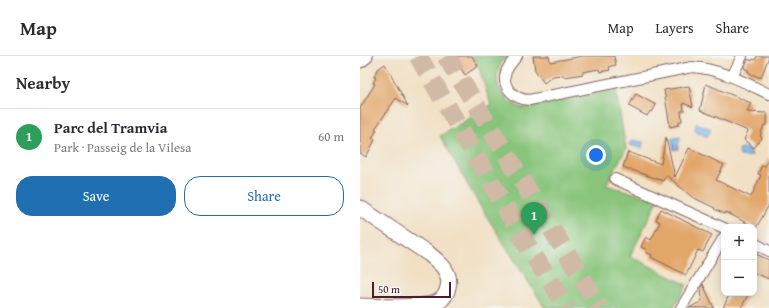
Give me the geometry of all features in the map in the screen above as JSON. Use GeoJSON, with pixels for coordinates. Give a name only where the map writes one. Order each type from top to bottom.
{"type":"FeatureCollection","features":[{"type":"Feature","properties":{"kind":"street"},"geometry":{"type":"LineString","coordinates":[[360,60],[365,56]]}},
{"type":"Feature","properties":{"kind":"street"},"geometry":{"type":"LineString","coordinates":[[517,56],[509,66],[505,80],[508,89],[515,96],[524,100],[692,67],[715,70],[769,94]]}},
{"type":"Feature","properties":{"kind":"street"},"geometry":{"type":"LineString","coordinates":[[732,77],[742,56]]}},
{"type":"Feature","properties":{"kind":"street"},"geometry":{"type":"LineString","coordinates":[[616,179],[721,227]]}},
{"type":"Feature","properties":{"kind":"street"},"geometry":{"type":"LineString","coordinates":[[360,208],[430,254],[444,267],[449,279],[449,285],[443,297],[438,302],[430,305],[384,308],[360,306]]}},
{"type":"Feature","properties":{"kind":"street"},"geometry":{"type":"LineString","coordinates":[[681,308],[721,242]]}},
{"type":"Feature","properties":{"kind":"street"},"geometry":{"type":"LineString","coordinates":[[757,245],[769,251]]}},
{"type":"Feature","properties":{"kind":"green space"},"geometry":{"type":"Polygon","coordinates":[[[472,56],[506,56],[498,72],[497,79],[499,86],[507,99],[522,108],[616,90],[626,149],[606,185],[658,200],[630,256],[687,285],[673,308],[545,308],[477,201],[440,136],[491,105],[478,66],[472,56]]]}},
{"type":"Feature","properties":{"kind":"water"},"geometry":{"type":"Polygon","coordinates":[[[696,123],[711,129],[707,137],[695,130],[696,123]]]}},
{"type":"Feature","properties":{"kind":"water"},"geometry":{"type":"Polygon","coordinates":[[[680,137],[678,149],[674,150],[672,138],[680,137]]]}},
{"type":"Feature","properties":{"kind":"water"},"geometry":{"type":"Polygon","coordinates":[[[631,140],[643,142],[642,148],[629,145],[631,140]]]}},
{"type":"Feature","properties":{"kind":"water"},"geometry":{"type":"Polygon","coordinates":[[[741,148],[749,150],[749,153],[752,154],[752,156],[740,156],[739,152],[741,148]]]}},
{"type":"Feature","properties":{"kind":"building"},"geometry":{"type":"Polygon","coordinates":[[[453,56],[472,56],[478,66],[465,75],[453,56]]]}},
{"type":"Feature","properties":{"kind":"building"},"geometry":{"type":"Polygon","coordinates":[[[533,56],[549,56],[550,62],[583,56],[614,56],[616,65],[609,67],[610,70],[600,72],[599,69],[572,76],[553,76],[544,83],[535,70],[533,56]]]}},
{"type":"Feature","properties":{"kind":"building"},"geometry":{"type":"Polygon","coordinates":[[[757,56],[769,56],[761,78],[749,73],[748,70],[744,68],[748,59],[752,61],[753,59],[755,60],[757,56]]]}},
{"type":"Feature","properties":{"kind":"building"},"geometry":{"type":"Polygon","coordinates":[[[385,64],[408,106],[396,98],[375,129],[377,130],[372,138],[375,140],[366,157],[360,153],[360,108],[375,84],[373,83],[376,78],[374,77],[378,69],[385,64]]]}},
{"type":"Feature","properties":{"kind":"building"},"geometry":{"type":"Polygon","coordinates":[[[706,84],[751,103],[747,112],[767,113],[767,125],[764,125],[760,136],[762,138],[754,148],[744,140],[748,131],[700,110],[706,84]]]}},
{"type":"Feature","properties":{"kind":"building"},"geometry":{"type":"Polygon","coordinates":[[[689,86],[693,107],[683,103],[684,111],[681,111],[682,121],[679,122],[679,125],[670,127],[664,90],[689,86]]]}},
{"type":"Feature","properties":{"kind":"building"},"geometry":{"type":"Polygon","coordinates":[[[636,94],[656,105],[652,112],[650,111],[647,116],[629,106],[636,94]]]}},
{"type":"Feature","properties":{"kind":"building"},"geometry":{"type":"Polygon","coordinates":[[[666,137],[675,177],[689,148],[724,165],[716,180],[751,197],[761,175],[758,174],[762,165],[765,166],[769,156],[769,205],[757,226],[757,224],[748,224],[726,212],[725,214],[714,209],[715,208],[692,197],[666,175],[663,181],[623,167],[628,152],[661,164],[666,137]]]}},
{"type":"Feature","properties":{"kind":"building"},"geometry":{"type":"Polygon","coordinates":[[[661,209],[712,235],[703,252],[698,250],[686,275],[651,257],[652,255],[646,252],[647,250],[641,247],[646,237],[651,240],[660,222],[656,220],[661,209]]]}},
{"type":"Feature","properties":{"kind":"building"},"geometry":{"type":"Polygon","coordinates":[[[757,254],[769,260],[769,279],[757,274],[757,254]]]}},
{"type":"Feature","properties":{"kind":"building"},"geometry":{"type":"Polygon","coordinates":[[[703,284],[714,308],[689,308],[702,301],[701,288],[703,284]]]}},
{"type":"Feature","properties":{"kind":"building"},"geometry":{"type":"Polygon","coordinates":[[[729,296],[747,296],[741,308],[723,308],[729,296]]]}},
{"type":"Feature","properties":{"kind":"tunnel"},"geometry":{"type":"LineString","coordinates":[[418,56],[533,255],[568,308]]}},
{"type":"Feature","properties":{"kind":"tunnel"},"geometry":{"type":"LineString","coordinates":[[446,56],[600,308]]}},
{"type":"Feature","properties":{"kind":"place","name":"Parc del Tramvia"},"geometry":{"type":"Point","coordinates":[534,235]}}]}
